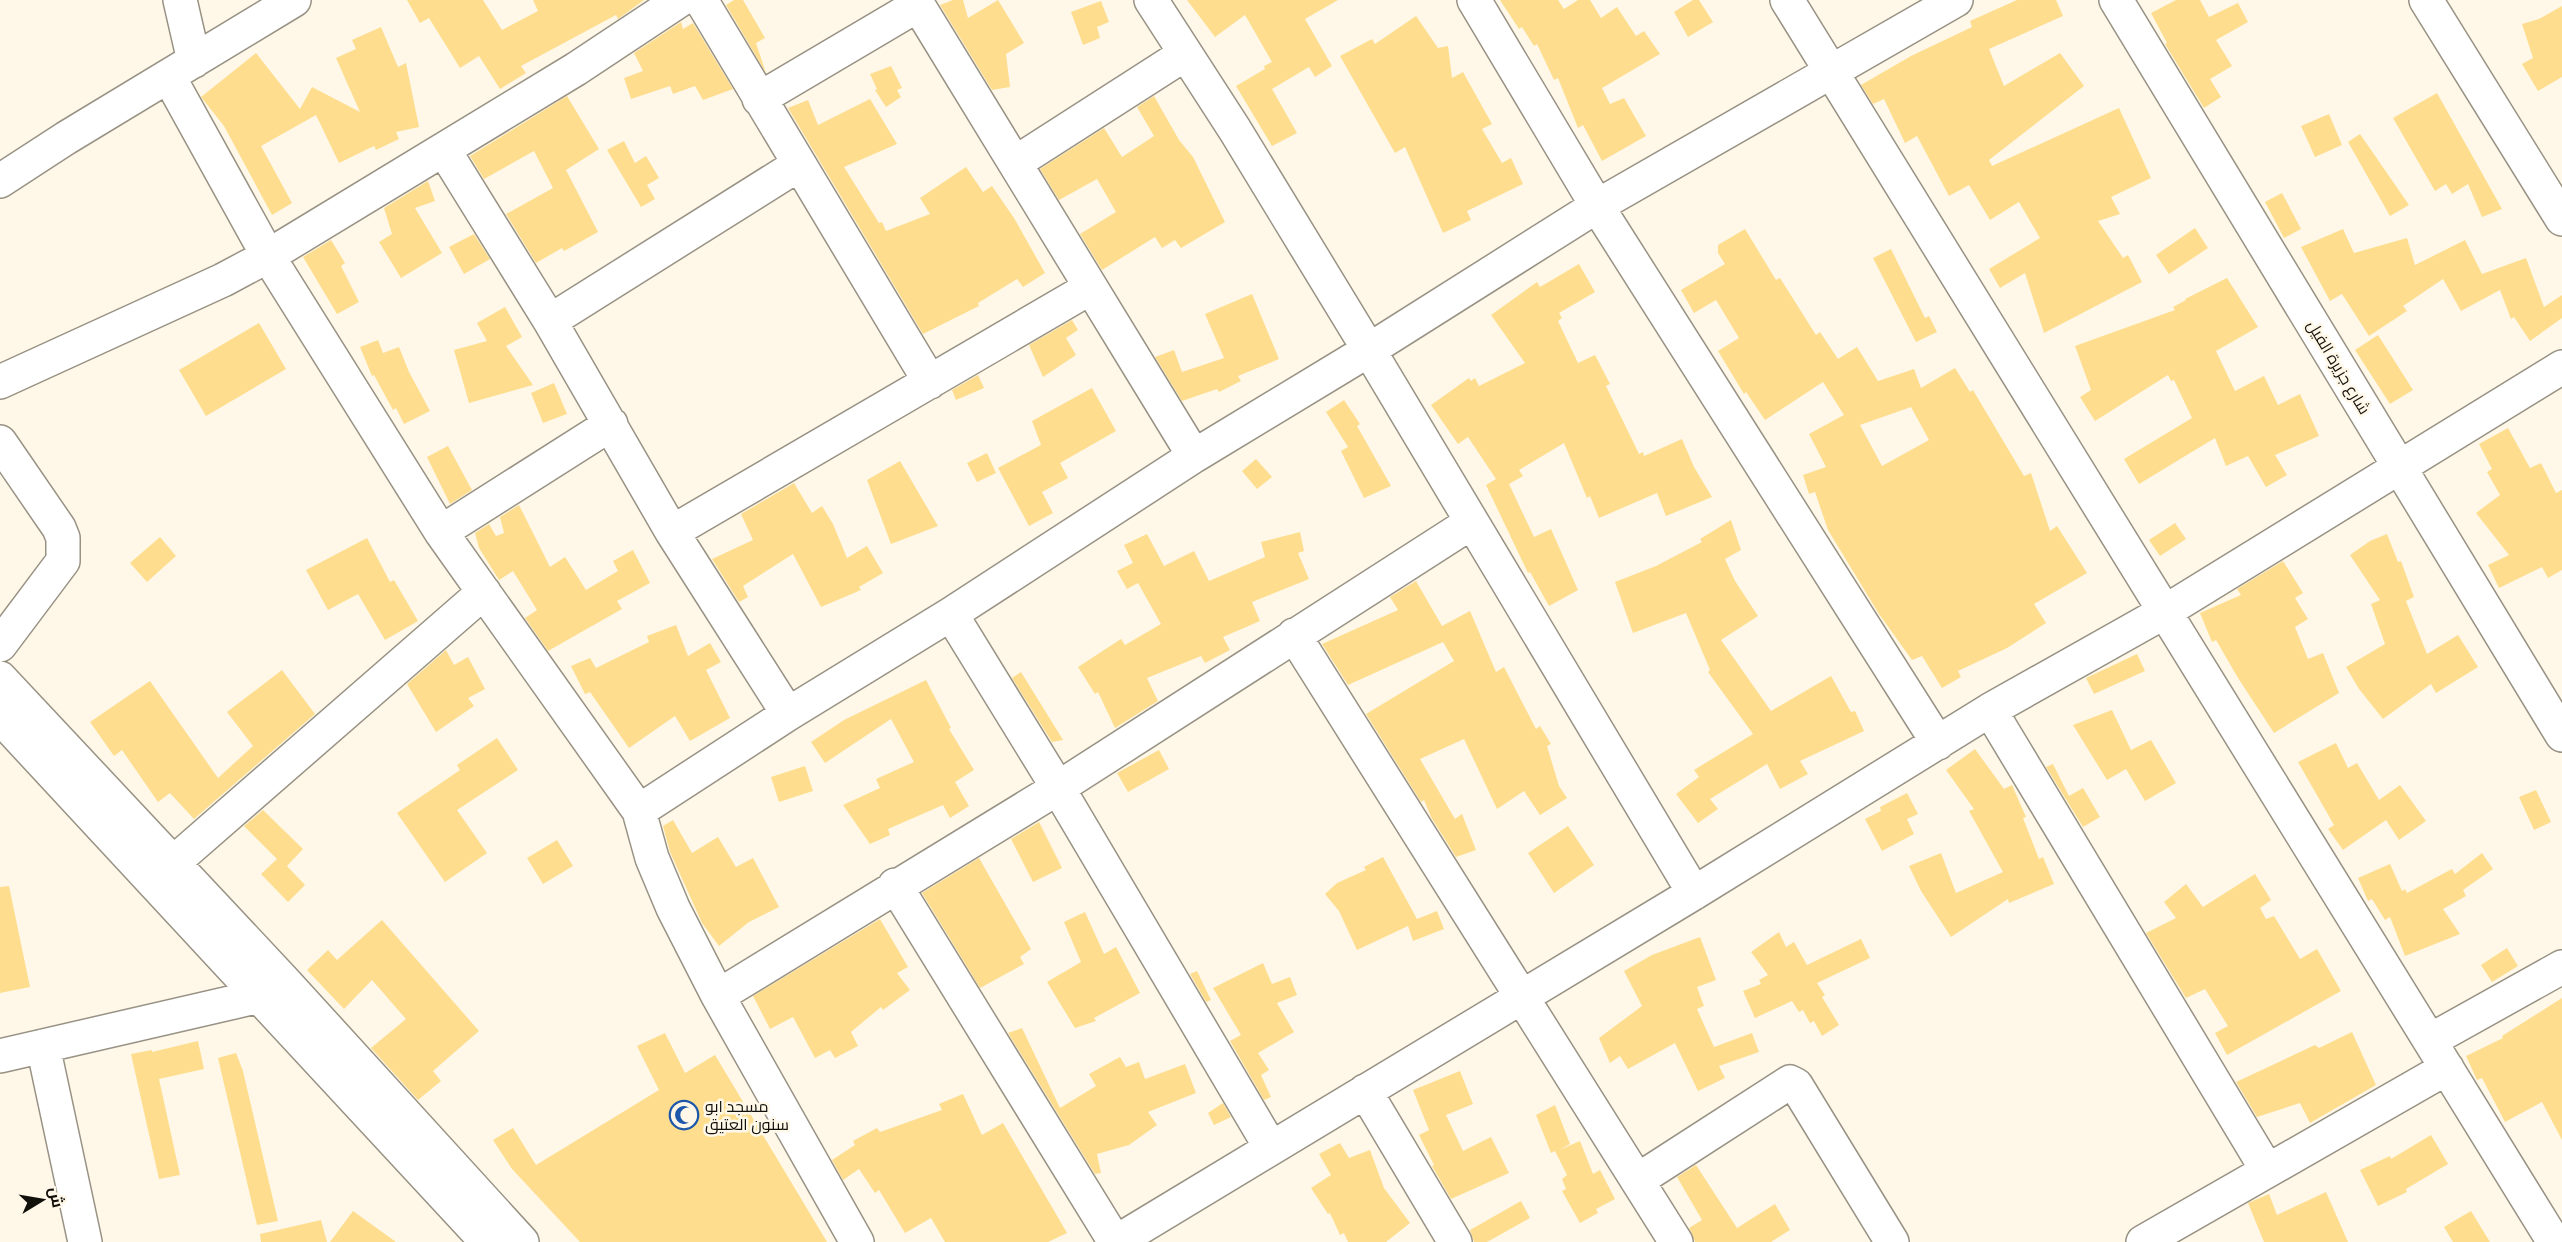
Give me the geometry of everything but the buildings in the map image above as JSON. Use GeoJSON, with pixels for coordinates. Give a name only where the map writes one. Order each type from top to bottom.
{"type":"FeatureCollection","features":[{"type":"Feature","properties":{"kind":"street"},"geometry":{"type":"LineString","coordinates":[[180,0],[182,69],[268,256],[441,532],[639,810],[652,858],[718,996],[857,1242]]}},
{"type":"Feature","properties":{"kind":"street"},"geometry":{"type":"LineString","coordinates":[[0,181],[66,138],[294,0]]}},
{"type":"Feature","properties":{"kind":"street"},"geometry":{"type":"LineString","coordinates":[[0,382],[223,280],[268,256],[576,69],[680,0]]}},
{"type":"Feature","properties":{"kind":"street"},"geometry":{"type":"LineString","coordinates":[[701,0],[930,382]]}},
{"type":"Feature","properties":{"kind":"street"},"geometry":{"type":"LineString","coordinates":[[1151,0],[1241,140],[1369,350],[1694,893]]}},
{"type":"Feature","properties":{"kind":"street"},"geometry":{"type":"LineString","coordinates":[[1474,0],[1597,206],[1938,743]]}},
{"type":"Feature","properties":{"kind":"street"},"geometry":{"type":"LineString","coordinates":[[1787,0],[2554,1242]]}},
{"type":"Feature","properties":{"kind":"street"},"geometry":{"type":"LineString","coordinates":[[639,810],[788,714],[951,614],[1194,456],[1369,350],[1597,206],[1956,0]]}},
{"type":"Feature","properties":{"kind":"street","name":"شارع جزيرة الفيل"},"geometry":{"type":"LineString","coordinates":[[2116,0],[2562,735]]}},
{"type":"Feature","properties":{"kind":"street"},"geometry":{"type":"LineString","coordinates":[[2426,0],[2562,219]]}},
{"type":"Feature","properties":{"kind":"street"},"geometry":{"type":"LineString","coordinates":[[759,99],[917,2],[1194,456]]}},
{"type":"Feature","properties":{"kind":"street"},"geometry":{"type":"LineString","coordinates":[[1015,163],[1185,54]]}},
{"type":"Feature","properties":{"kind":"street"},"geometry":{"type":"LineString","coordinates":[[444,150],[550,321],[672,532],[788,714]]}},
{"type":"Feature","properties":{"kind":"street"},"geometry":{"type":"LineString","coordinates":[[550,321],[798,165]]}},
{"type":"Feature","properties":{"kind":"street"},"geometry":{"type":"LineString","coordinates":[[672,532],[1090,288]]}},
{"type":"Feature","properties":{"kind":"street"},"geometry":{"type":"LineString","coordinates":[[895,885],[1116,1242],[1694,893],[1990,710],[2166,611],[2562,367]]}},
{"type":"Feature","properties":{"kind":"street"},"geometry":{"type":"LineString","coordinates":[[441,532],[611,424]]}},
{"type":"Feature","properties":{"kind":"street"},"geometry":{"type":"LineString","coordinates":[[0,442],[60,528],[63,538],[63,561],[0,645]]}},
{"type":"Feature","properties":{"kind":"street"},"geometry":{"type":"LineString","coordinates":[[718,996],[895,885],[1058,788],[1472,522]]}},
{"type":"Feature","properties":{"kind":"street"},"geometry":{"type":"LineString","coordinates":[[173,863],[484,592]]}},
{"type":"Feature","properties":{"kind":"street"},"geometry":{"type":"LineString","coordinates":[[951,614],[1058,788],[1271,1148]]}},
{"type":"Feature","properties":{"kind":"street"},"geometry":{"type":"LineString","coordinates":[[1294,635],[1676,1242]]}},
{"type":"Feature","properties":{"kind":"street"},"geometry":{"type":"LineString","coordinates":[[0,678],[284,981],[522,1242]]}},
{"type":"Feature","properties":{"kind":"street"},"geometry":{"type":"LineString","coordinates":[[1990,710],[2267,1170]]}},
{"type":"Feature","properties":{"kind":"street"},"geometry":{"type":"LineString","coordinates":[[2,722],[487,1242]]}},
{"type":"Feature","properties":{"kind":"street"},"geometry":{"type":"LineString","coordinates":[[2431,1040],[2562,967]]}},
{"type":"Feature","properties":{"kind":"street"},"geometry":{"type":"LineString","coordinates":[[0,1056],[260,996]]}},
{"type":"Feature","properties":{"kind":"street"},"geometry":{"type":"LineString","coordinates":[[43,1046],[85,1242]]}},
{"type":"Feature","properties":{"kind":"street"},"geometry":{"type":"LineString","coordinates":[[2144,1242],[2447,1068]]}},
{"type":"Feature","properties":{"kind":"street"},"geometry":{"type":"LineString","coordinates":[[1638,1180],[1790,1082],[1796,1085],[1892,1242]]}},
{"type":"Feature","properties":{"kind":"street"},"geometry":{"type":"LineString","coordinates":[[1365,1091],[1455,1242]]}},
{"type":"Feature","properties":{"kind":"place","name":"مسجد ابو سنون العتيق"},"geometry":{"type":"Point","coordinates":[684,1115]}}]}
